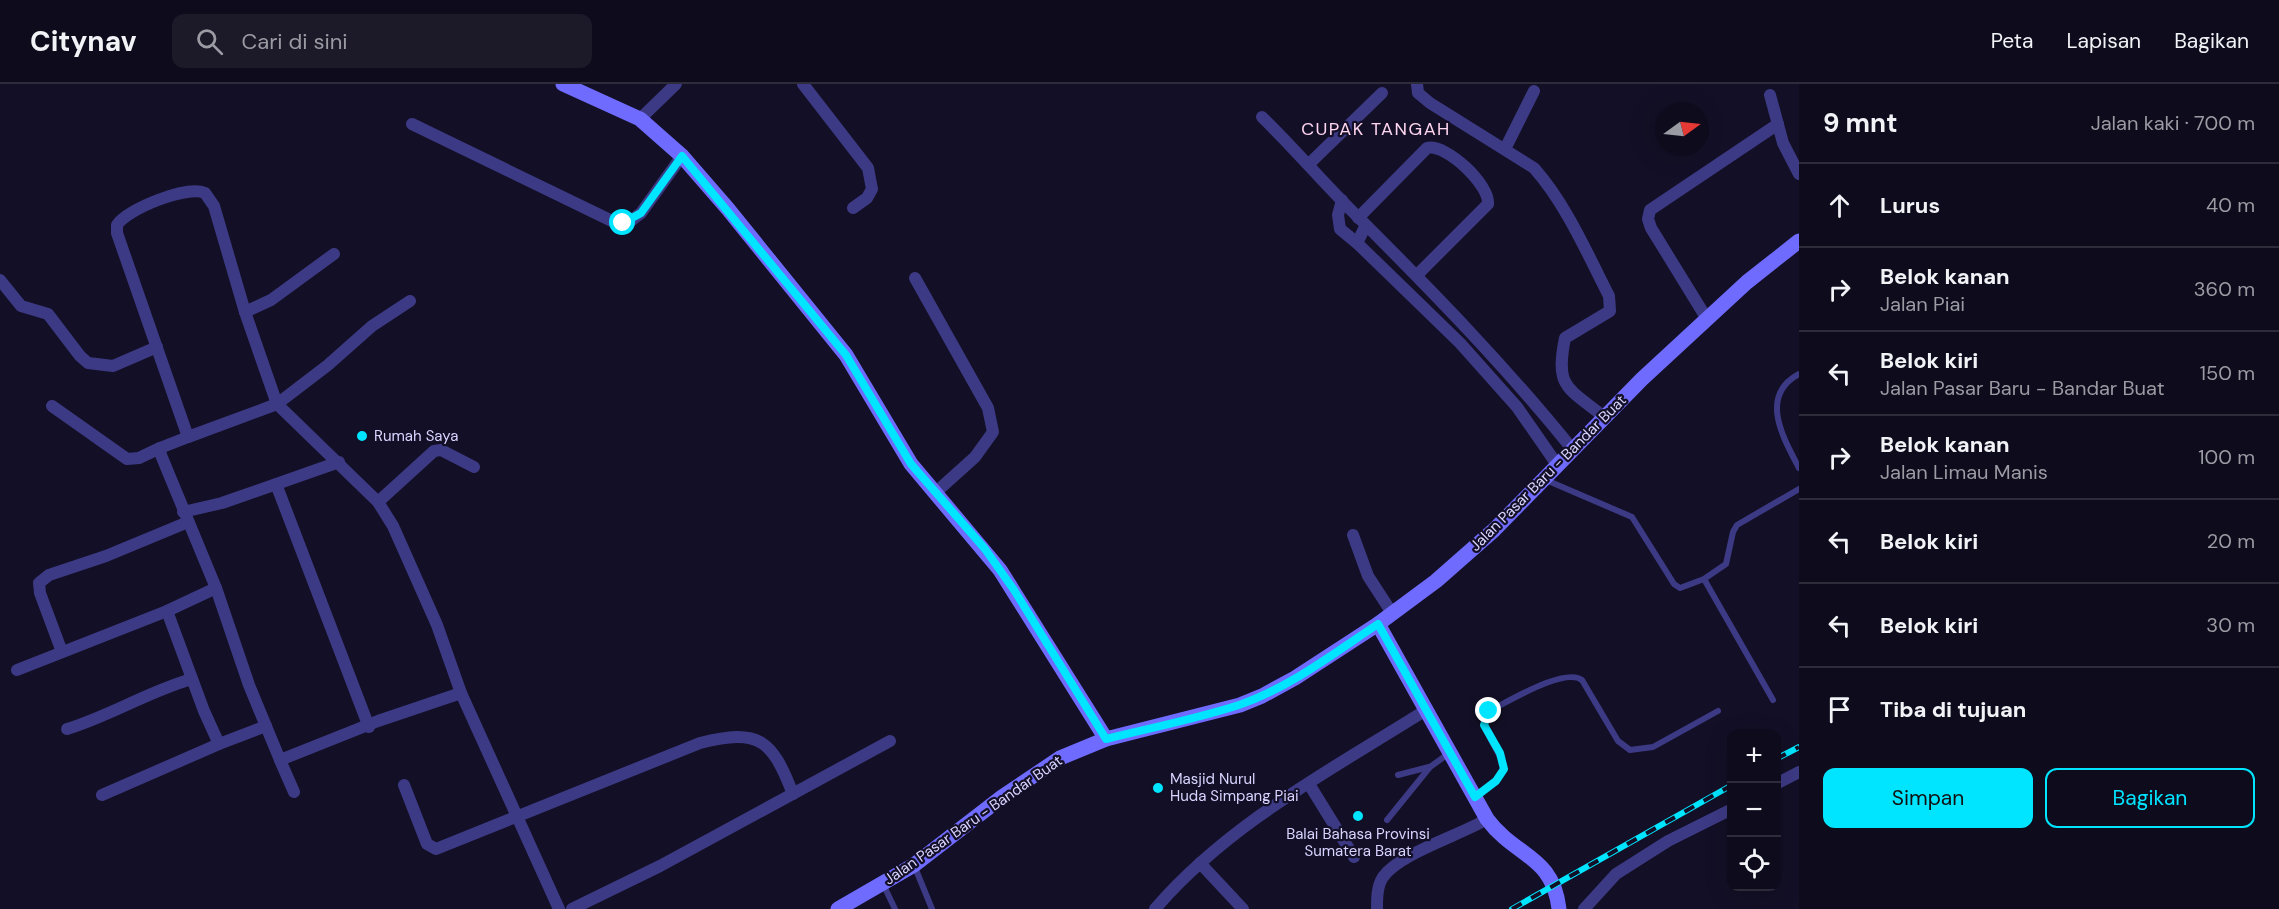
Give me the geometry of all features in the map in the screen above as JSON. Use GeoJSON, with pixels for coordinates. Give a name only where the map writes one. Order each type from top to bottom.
{"type":"FeatureCollection","features":[{"type":"Feature","properties":{"kind":"street"},"geometry":{"type":"LineString","coordinates":[[563,84],[640,119],[682,156],[846,355],[911,464],[1000,570],[1106,739]]}},
{"type":"Feature","properties":{"kind":"street"},"geometry":{"type":"LineString","coordinates":[[640,119],[676,84]]}},
{"type":"Feature","properties":{"kind":"street"},"geometry":{"type":"LineString","coordinates":[[803,84],[868,168],[873,179],[872,189],[867,198],[853,208]]}},
{"type":"Feature","properties":{"kind":"street"},"geometry":{"type":"LineString","coordinates":[[1417,84],[1418,93],[1430,103],[1505,148],[1533,168],[1545,181],[1609,296],[1610,311],[1565,338],[1560,364],[1566,386],[1604,417]]}},
{"type":"Feature","properties":{"kind":"street"},"geometry":{"type":"LineString","coordinates":[[1505,148],[1534,91]]}},
{"type":"Feature","properties":{"kind":"street"},"geometry":{"type":"LineString","coordinates":[[1310,163],[1382,93]]}},
{"type":"Feature","properties":{"kind":"street"},"geometry":{"type":"LineString","coordinates":[[1770,95],[1787,153],[1799,174]]}},
{"type":"Feature","properties":{"kind":"street"},"geometry":{"type":"LineString","coordinates":[[1262,117],[1310,163],[1342,200],[1417,275],[1525,390],[1573,450]]}},
{"type":"Feature","properties":{"kind":"street"},"geometry":{"type":"LineString","coordinates":[[412,124],[589,210],[623,223],[641,213],[682,156]]}},
{"type":"Feature","properties":{"kind":"street"},"geometry":{"type":"LineString","coordinates":[[1707,319],[1651,228],[1648,219],[1650,210],[1778,124]]}},
{"type":"Feature","properties":{"kind":"street"},"geometry":{"type":"LineString","coordinates":[[1357,243],[1362,221],[1427,148],[1438,147],[1460,162],[1487,192],[1488,204],[1417,275]]}},
{"type":"Feature","properties":{"kind":"street"},"geometry":{"type":"LineString","coordinates":[[188,437],[117,233],[117,225],[128,213],[191,191],[200,191],[209,196],[227,244],[245,312],[277,404],[378,501],[393,526],[437,625],[461,693],[559,909]]}},
{"type":"Feature","properties":{"kind":"street"},"geometry":{"type":"LineString","coordinates":[[1342,200],[1338,215],[1340,229],[1460,343],[1517,407],[1558,466]]}},
{"type":"Feature","properties":{"kind":"street","name":"Jalan Pasar Baru - Bandar Buat"},"geometry":{"type":"LineString","coordinates":[[838,909],[914,865],[1033,775],[1076,750],[1106,739],[1251,700],[1295,678],[1378,624],[1460,561],[1545,480],[1604,417],[1707,319],[1782,252],[1799,241]]}},
{"type":"Feature","properties":{"kind":"street"},"geometry":{"type":"LineString","coordinates":[[245,312],[271,300],[334,254]]}},
{"type":"Feature","properties":{"kind":"street"},"geometry":{"type":"LineString","coordinates":[[915,278],[988,408],[993,432],[975,457],[935,493]]}},
{"type":"Feature","properties":{"kind":"street"},"geometry":{"type":"LineString","coordinates":[[0,280],[21,306],[48,314],[88,363],[103,367],[113,366],[157,347]]}},
{"type":"Feature","properties":{"kind":"street"},"geometry":{"type":"LineString","coordinates":[[52,406],[127,459],[139,458],[277,404],[328,365],[372,326],[410,301]]}},
{"type":"Feature","properties":{"kind":"street"},"geometry":{"type":"LineString","coordinates":[[1517,407],[1525,390]]}},
{"type":"Feature","properties":{"kind":"street"},"geometry":{"type":"LineString","coordinates":[[160,448],[185,517],[216,588],[266,726],[294,792]]}},
{"type":"Feature","properties":{"kind":"street"},"geometry":{"type":"LineString","coordinates":[[378,501],[434,450],[441,450],[474,467]]}},
{"type":"Feature","properties":{"kind":"street"},"geometry":{"type":"LineString","coordinates":[[62,652],[40,593],[39,583],[49,575],[106,556],[185,517],[339,462]]}},
{"type":"Feature","properties":{"kind":"street"},"geometry":{"type":"LineString","coordinates":[[276,484],[369,727]]}},
{"type":"Feature","properties":{"kind":"street"},"geometry":{"type":"LineString","coordinates":[[1353,535],[1368,576],[1392,613]]}},
{"type":"Feature","properties":{"kind":"street"},"geometry":{"type":"LineString","coordinates":[[17,670],[167,611],[216,588]]}},
{"type":"Feature","properties":{"kind":"street"},"geometry":{"type":"LineString","coordinates":[[167,611],[219,744]]}},
{"type":"Feature","properties":{"kind":"street"},"geometry":{"type":"LineString","coordinates":[[1378,624],[1487,819],[1497,833],[1550,875],[1557,892],[1558,909]]}},
{"type":"Feature","properties":{"kind":"street"},"geometry":{"type":"LineString","coordinates":[[67,729],[100,717],[170,685],[192,679]]}},
{"type":"Feature","properties":{"kind":"street"},"geometry":{"type":"LineString","coordinates":[[280,760],[438,699],[461,693]]}},
{"type":"Feature","properties":{"kind":"street"},"geometry":{"type":"LineString","coordinates":[[1155,909],[1232,834],[1426,710]]}},
{"type":"Feature","properties":{"kind":"street"},"geometry":{"type":"LineString","coordinates":[[102,795],[266,726]]}},
{"type":"Feature","properties":{"kind":"street"},"geometry":{"type":"LineString","coordinates":[[404,785],[427,844],[431,848],[447,845],[700,743],[724,737],[753,740],[767,745],[780,762],[793,794]]}},
{"type":"Feature","properties":{"kind":"street"},"geometry":{"type":"LineString","coordinates":[[572,909],[891,741]]}},
{"type":"Feature","properties":{"kind":"street"},"geometry":{"type":"LineString","coordinates":[[1778,783],[1799,772]]}},
{"type":"Feature","properties":{"kind":"street"},"geometry":{"type":"LineString","coordinates":[[1309,784],[1354,857]]}},
{"type":"Feature","properties":{"kind":"street"},"geometry":{"type":"LineString","coordinates":[[1584,909],[1616,874],[1668,841],[1727,811]]}},
{"type":"Feature","properties":{"kind":"street"},"geometry":{"type":"LineString","coordinates":[[1377,909],[1378,887],[1387,872],[1436,843],[1487,819]]}},
{"type":"Feature","properties":{"kind":"street"},"geometry":{"type":"LineString","coordinates":[[1200,864],[1243,909]]}},
{"type":"Feature","properties":{"kind":"lane"},"geometry":{"type":"LineString","coordinates":[[1799,374],[1781,392],[1776,414],[1780,432],[1799,468]]}},
{"type":"Feature","properties":{"kind":"lane"},"geometry":{"type":"LineString","coordinates":[[1545,480],[1632,517],[1674,584],[1680,588],[1704,579],[1726,564],[1733,532],[1737,525],[1799,489]]}},
{"type":"Feature","properties":{"kind":"lane"},"geometry":{"type":"LineString","coordinates":[[1704,579],[1773,700]]}},
{"type":"Feature","properties":{"kind":"lane"},"geometry":{"type":"LineString","coordinates":[[1475,797],[1496,781],[1504,769],[1500,753],[1484,725],[1485,716],[1489,711],[1553,680],[1572,676],[1582,680],[1618,741],[1630,750],[1653,747],[1718,711]]}},
{"type":"Feature","properties":{"kind":"lane"},"geometry":{"type":"LineString","coordinates":[[1387,820],[1430,767],[1449,753]]}},
{"type":"Feature","properties":{"kind":"lane"},"geometry":{"type":"LineString","coordinates":[[1398,775],[1430,767]]}},
{"type":"Feature","properties":{"kind":"lane"},"geometry":{"type":"LineString","coordinates":[[914,865],[932,909]]}},
{"type":"Feature","properties":{"kind":"lane"},"geometry":{"type":"LineString","coordinates":[[883,883],[895,909]]}},
{"type":"Feature","properties":{"kind":"railway"},"geometry":{"type":"LineString","coordinates":[[1781,756],[1799,747]]}},
{"type":"Feature","properties":{"kind":"railway"},"geometry":{"type":"LineString","coordinates":[[1512,909],[1727,788]]}},
{"type":"Feature","properties":{"kind":"place","name":"Rumah Saya"},"geometry":{"type":"Point","coordinates":[362,436]}},
{"type":"Feature","properties":{"kind":"place","name":"Masjid Nurul Huda Simpang Piai"},"geometry":{"type":"Point","coordinates":[1158,788]}},
{"type":"Feature","properties":{"kind":"place","name":"Balai Bahasa Provinsi Sumatera Barat"},"geometry":{"type":"Point","coordinates":[1358,816]}},
{"type":"Feature","properties":{"kind":"district","name":"CUPAK TANGAH"},"geometry":{"type":"Point","coordinates":[1376,129]}},
{"type":"Feature","properties":{"kind":"route"},"geometry":{"type":"LineString","coordinates":[[623,223],[628,223],[641,213],[652,194],[682,156],[846,355],[911,464],[985,549],[1014,590],[1106,739],[1240,705],[1262,696],[1295,678],[1378,624],[1475,797],[1496,781],[1504,769],[1500,753],[1484,725],[1485,716],[1489,711]]}}]}
